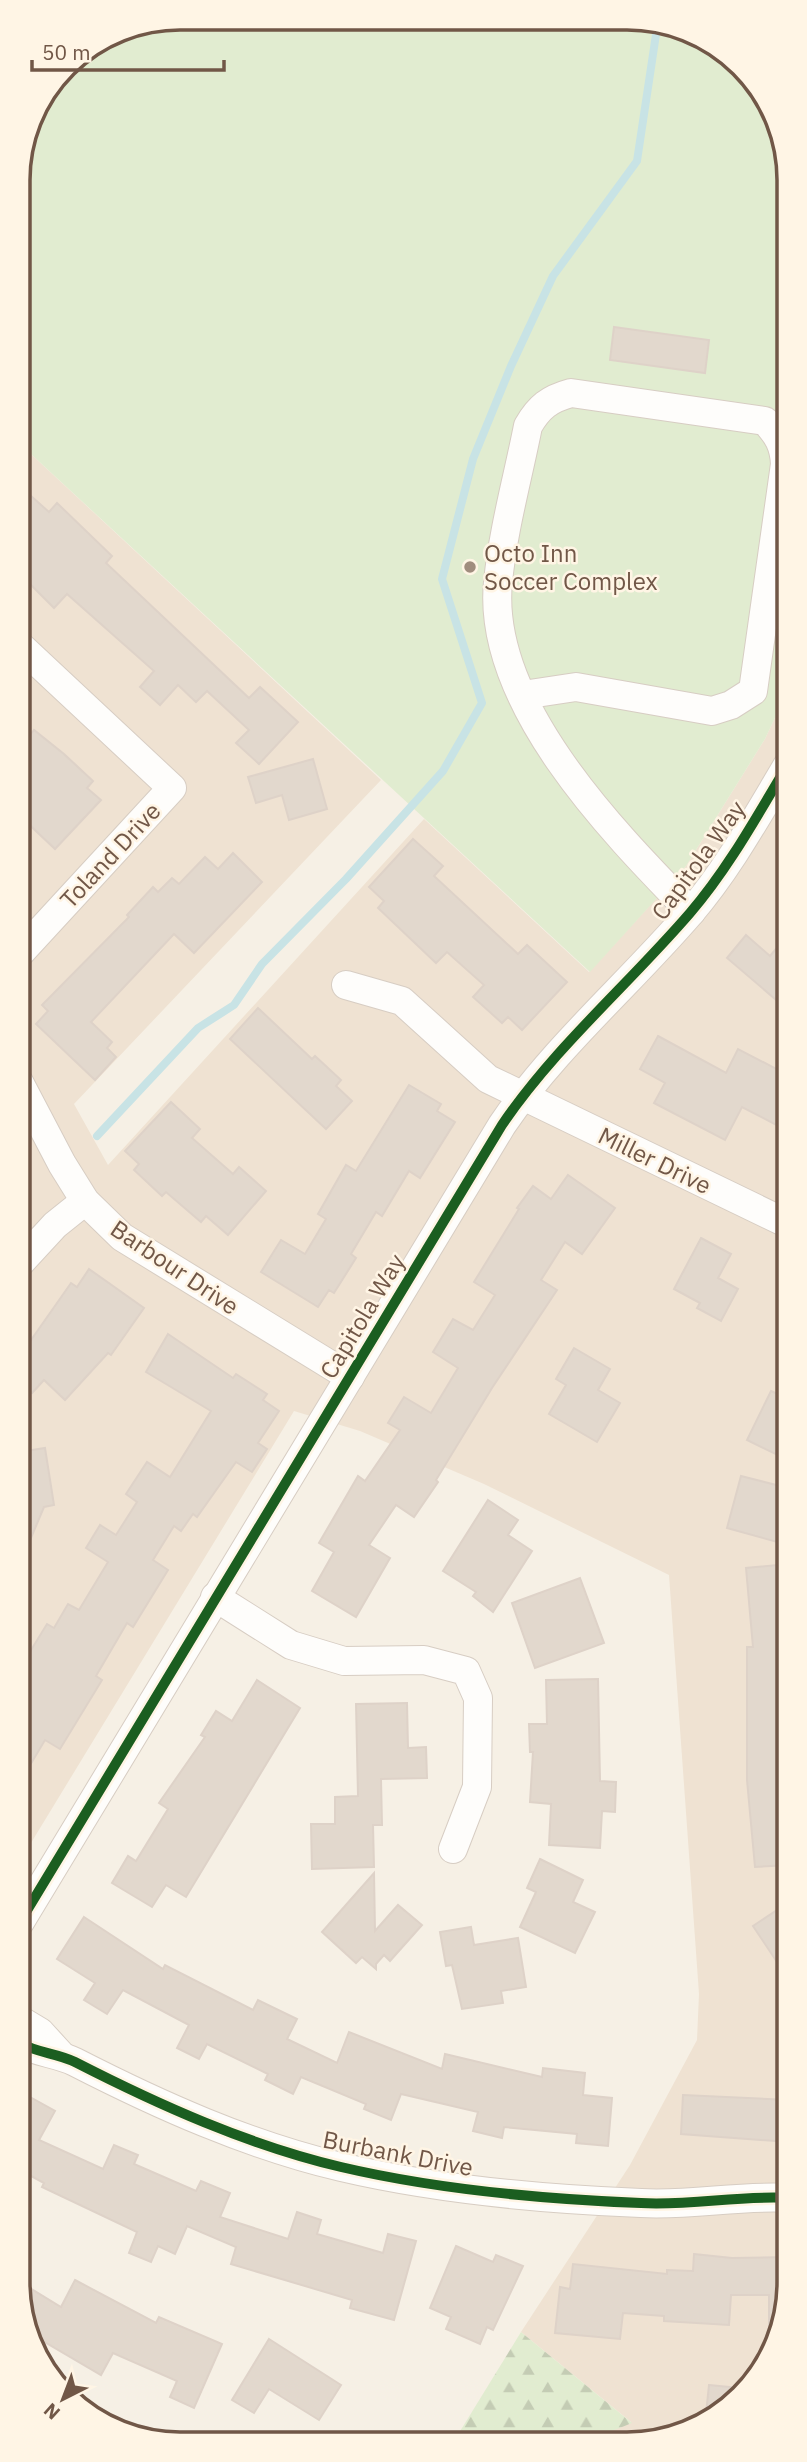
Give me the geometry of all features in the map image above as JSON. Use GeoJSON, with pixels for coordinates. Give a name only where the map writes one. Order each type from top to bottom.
{"type":"FeatureCollection","features":[{"type":"Feature","properties":{"kind":"street"},"geometry":{"type":"LineString","coordinates":[[691,912],[628,849],[561,764],[523,695],[503,646],[498,583],[528,426],[538,410],[553,398],[571,393],[765,421],[777,434]]}},
{"type":"Feature","properties":{"kind":"street"},"geometry":{"type":"LineString","coordinates":[[523,695],[576,687],[712,711],[731,705],[753,691],[777,521]]}},
{"type":"Feature","properties":{"kind":"street","name":"Toland Drive"},"geometry":{"type":"LineString","coordinates":[[30,654],[172,788],[30,942]]}},
{"type":"Feature","properties":{"kind":"street","name":"Capitola Way"},"geometry":{"type":"LineString","coordinates":[[30,1905],[522,1096],[691,912],[734,854],[777,783]]}},
{"type":"Feature","properties":{"kind":"street","name":"Miller Drive"},"geometry":{"type":"LineString","coordinates":[[346,985],[402,1001],[488,1079],[777,1219]]}},
{"type":"Feature","properties":{"kind":"street","name":"Barbour Drive"},"geometry":{"type":"LineString","coordinates":[[30,1103],[85,1201],[122,1237],[350,1377]]}},
{"type":"Feature","properties":{"kind":"street"},"geometry":{"type":"LineString","coordinates":[[30,1252],[55,1225],[85,1201]]}},
{"type":"Feature","properties":{"kind":"street"},"geometry":{"type":"LineString","coordinates":[[215,1597],[291,1645],[344,1661],[424,1660],[466,1671],[478,1698],[477,1787],[453,1849]]}},
{"type":"Feature","properties":{"kind":"street","name":"Burbank Drive"},"geometry":{"type":"LineString","coordinates":[[30,2026],[40,2032],[61,2055]]}},
{"type":"Feature","properties":{"kind":"street","name":"Burbank Drive"},"geometry":{"type":"LineString","coordinates":[[30,2049],[61,2055],[140,2095],[248,2138],[339,2166],[434,2185],[537,2197],[645,2204],[777,2198]]}},
{"type":"Feature","properties":{"kind":"shaded area"},"geometry":{"type":"Polygon","coordinates":[[[30,453],[381,780],[74,1104],[108,1165],[424,819],[589,972],[686,866],[765,739],[777,713],[777,2293],[766,2340],[752,2366],[726,2395],[711,2407],[676,2424],[647,2431],[608,2432],[631,2422],[521,2332],[630,2165],[697,2040],[699,1994],[669,1575],[484,1484],[360,1431],[294,1411],[30,1845],[30,453]]]}},
{"type":"Feature","properties":{"kind":"green space","name":"Octo Inn Soccer Complex"},"geometry":{"type":"Polygon","coordinates":[[[169,30],[638,30],[676,38],[711,55],[746,88],[762,113],[769,131],[777,169],[777,713],[765,739],[686,866],[590,972],[30,453],[31,160],[41,122],[55,96],[81,67],[104,50],[141,35],[169,30]]]}},
{"type":"Feature","properties":{"kind":"green space"},"geometry":{"type":"Polygon","coordinates":[[[521,2332],[632,2423],[610,2432],[460,2432],[521,2332]]]}},
{"type":"Feature","properties":{"kind":"building"},"geometry":{"type":"Polygon","coordinates":[[[614,327],[709,340],[705,373],[610,360],[614,327]]]}},
{"type":"Feature","properties":{"kind":"building"},"geometry":{"type":"Polygon","coordinates":[[[30,497],[49,512],[57,503],[112,556],[106,563],[249,698],[260,687],[298,722],[259,764],[236,743],[249,730],[207,691],[196,702],[178,685],[160,705],[140,687],[154,671],[67,594],[54,608],[30,584],[30,497]]]}},
{"type":"Feature","properties":{"kind":"building"},"geometry":{"type":"Polygon","coordinates":[[[34,730],[93,781],[87,788],[101,800],[55,849],[30,825],[30,735],[34,730]]]}},
{"type":"Feature","properties":{"kind":"building"},"geometry":{"type":"Polygon","coordinates":[[[313,759],[327,809],[289,820],[282,795],[256,803],[248,777],[313,759]]]}},
{"type":"Feature","properties":{"kind":"building"},"geometry":{"type":"Polygon","coordinates":[[[413,839],[443,866],[434,876],[518,954],[527,945],[567,982],[522,1030],[508,1017],[502,1023],[473,997],[484,985],[447,952],[436,963],[378,908],[384,901],[369,887],[413,839]]]}},
{"type":"Feature","properties":{"kind":"building"},"geometry":{"type":"Polygon","coordinates":[[[233,853],[262,882],[194,953],[174,934],[91,1022],[112,1042],[107,1048],[116,1057],[95,1080],[36,1024],[48,1011],[42,1005],[129,917],[127,915],[153,887],[158,892],[172,878],[179,884],[205,857],[218,869],[233,853]]]}},
{"type":"Feature","properties":{"kind":"building"},"geometry":{"type":"Polygon","coordinates":[[[746,935],[770,956],[777,948],[777,1001],[727,958],[746,935]]]}},
{"type":"Feature","properties":{"kind":"building"},"geometry":{"type":"Polygon","coordinates":[[[258,1008],[312,1059],[315,1056],[341,1080],[336,1086],[352,1101],[326,1129],[230,1039],[258,1008]]]}},
{"type":"Feature","properties":{"kind":"building"},"geometry":{"type":"Polygon","coordinates":[[[658,1036],[726,1073],[738,1049],[777,1069],[777,1125],[742,1107],[725,1140],[654,1103],[665,1083],[640,1069],[658,1036]]]}},
{"type":"Feature","properties":{"kind":"building"},"geometry":{"type":"Polygon","coordinates":[[[409,1085],[441,1104],[437,1111],[455,1122],[420,1178],[409,1171],[382,1216],[376,1212],[351,1254],[356,1258],[334,1293],[329,1290],[318,1307],[261,1272],[281,1240],[305,1254],[326,1219],[318,1214],[346,1165],[356,1171],[409,1085]]]}},
{"type":"Feature","properties":{"kind":"building"},"geometry":{"type":"Polygon","coordinates":[[[171,1102],[200,1129],[192,1138],[233,1174],[239,1167],[266,1191],[228,1235],[206,1216],[201,1222],[166,1192],[162,1196],[134,1170],[139,1164],[125,1151],[171,1102]]]}},
{"type":"Feature","properties":{"kind":"building"},"geometry":{"type":"Polygon","coordinates":[[[568,1175],[615,1208],[582,1254],[565,1242],[541,1280],[557,1290],[492,1388],[436,1480],[438,1482],[414,1517],[396,1505],[369,1545],[390,1558],[356,1617],[312,1591],[334,1552],[319,1543],[358,1476],[365,1481],[400,1430],[388,1423],[404,1397],[431,1413],[458,1368],[433,1352],[453,1319],[473,1330],[495,1295],[474,1282],[519,1209],[517,1208],[533,1186],[551,1199],[568,1175]]]}},
{"type":"Feature","properties":{"kind":"building"},"geometry":{"type":"Polygon","coordinates":[[[701,1238],[731,1254],[718,1278],[738,1289],[721,1321],[697,1308],[700,1303],[674,1289],[701,1238]]]}},
{"type":"Feature","properties":{"kind":"building"},"geometry":{"type":"Polygon","coordinates":[[[89,1269],[144,1308],[111,1355],[108,1353],[65,1400],[44,1380],[32,1393],[30,1339],[71,1283],[77,1287],[89,1269]]]}},
{"type":"Feature","properties":{"kind":"building"},"geometry":{"type":"Polygon","coordinates":[[[168,1334],[233,1378],[236,1374],[267,1394],[263,1400],[279,1411],[258,1443],[267,1449],[252,1472],[236,1462],[197,1517],[193,1514],[181,1531],[174,1526],[153,1560],[168,1570],[133,1627],[127,1623],[96,1676],[102,1680],[60,1749],[45,1740],[30,1765],[30,1652],[47,1624],[54,1628],[68,1604],[79,1610],[108,1562],[86,1548],[100,1525],[116,1535],[137,1502],[126,1494],[147,1462],[170,1477],[211,1411],[146,1372],[168,1334]]]}},
{"type":"Feature","properties":{"kind":"building"},"geometry":{"type":"Polygon","coordinates":[[[574,1348],[610,1369],[598,1390],[620,1403],[597,1442],[549,1414],[566,1385],[556,1379],[574,1348]]]}},
{"type":"Feature","properties":{"kind":"building"},"geometry":{"type":"Polygon","coordinates":[[[771,1391],[777,1394],[777,1455],[747,1440],[771,1391]]]}},
{"type":"Feature","properties":{"kind":"building"},"geometry":{"type":"Polygon","coordinates":[[[45,1448],[54,1505],[44,1507],[30,1540],[30,1450],[45,1448]]]}},
{"type":"Feature","properties":{"kind":"building"},"geometry":{"type":"Polygon","coordinates":[[[741,1476],[777,1485],[777,1542],[727,1528],[741,1476]]]}},
{"type":"Feature","properties":{"kind":"building"},"geometry":{"type":"Polygon","coordinates":[[[488,1500],[518,1520],[508,1535],[532,1551],[493,1612],[473,1596],[476,1592],[443,1571],[488,1500]]]}},
{"type":"Feature","properties":{"kind":"building"},"geometry":{"type":"Polygon","coordinates":[[[777,1565],[777,1866],[755,1867],[747,1780],[747,1647],[753,1647],[746,1568],[777,1565]]]}},
{"type":"Feature","properties":{"kind":"building"},"geometry":{"type":"Polygon","coordinates":[[[580,1578],[604,1643],[535,1668],[512,1603],[580,1578]]]}},
{"type":"Feature","properties":{"kind":"building"},"geometry":{"type":"Polygon","coordinates":[[[598,1679],[600,1781],[616,1782],[615,1812],[602,1811],[600,1848],[549,1845],[551,1804],[530,1802],[533,1752],[530,1752],[529,1724],[547,1724],[546,1680],[598,1679]]]}},
{"type":"Feature","properties":{"kind":"building"},"geometry":{"type":"Polygon","coordinates":[[[257,1680],[300,1708],[186,1897],[166,1885],[152,1907],[112,1883],[128,1856],[136,1861],[168,1809],[159,1803],[205,1737],[201,1735],[216,1711],[232,1721],[257,1680]]]}},
{"type":"Feature","properties":{"kind":"building"},"geometry":{"type":"Polygon","coordinates":[[[407,1703],[408,1748],[426,1747],[427,1778],[381,1779],[382,1825],[373,1825],[374,1867],[312,1869],[311,1824],[335,1824],[335,1797],[358,1796],[356,1704],[407,1703]]]}},
{"type":"Feature","properties":{"kind":"building"},"geometry":{"type":"Polygon","coordinates":[[[540,1859],[583,1880],[573,1902],[595,1912],[575,1953],[520,1927],[536,1892],[527,1888],[540,1859]]]}},
{"type":"Feature","properties":{"kind":"building"},"geometry":{"type":"Polygon","coordinates":[[[374,1873],[375,1931],[398,1905],[422,1925],[390,1961],[384,1955],[376,1964],[376,1969],[362,1957],[356,1963],[322,1932],[374,1873]]]}},
{"type":"Feature","properties":{"kind":"building"},"geometry":{"type":"Polygon","coordinates":[[[777,1910],[777,1962],[753,1926],[777,1910]]]}},
{"type":"Feature","properties":{"kind":"building"},"geometry":{"type":"Polygon","coordinates":[[[84,1917],[163,1969],[165,1965],[253,2010],[258,2000],[297,2019],[287,2039],[337,2063],[349,2032],[442,2069],[445,2054],[542,2077],[543,2068],[585,2073],[583,2095],[612,2098],[608,2146],[576,2143],[577,2134],[504,2127],[502,2138],[473,2131],[478,2112],[401,2094],[391,2120],[364,2109],[366,2104],[301,2077],[293,2094],[265,2080],[268,2074],[207,2044],[199,2059],[177,2048],[189,2025],[123,1990],[107,2014],[84,2000],[95,1983],[57,1959],[84,1917]]]}},
{"type":"Feature","properties":{"kind":"building"},"geometry":{"type":"Polygon","coordinates":[[[471,1927],[474,1945],[518,1938],[526,1987],[501,1991],[503,2003],[462,2009],[452,1965],[446,1966],[440,1932],[471,1927]]]}},
{"type":"Feature","properties":{"kind":"building"},"geometry":{"type":"Polygon","coordinates":[[[683,2095],[777,2099],[777,2141],[681,2134],[683,2095]]]}},
{"type":"Feature","properties":{"kind":"building"},"geometry":{"type":"Polygon","coordinates":[[[30,2097],[55,2111],[39,2140],[103,2169],[114,2145],[138,2155],[134,2164],[196,2191],[201,2181],[230,2193],[220,2217],[288,2239],[297,2212],[321,2220],[317,2234],[383,2253],[388,2234],[416,2241],[394,2320],[350,2308],[352,2300],[231,2264],[236,2247],[187,2226],[175,2254],[158,2246],[151,2262],[129,2253],[137,2232],[42,2187],[44,2183],[30,2175],[30,2097]]]}},
{"type":"Feature","properties":{"kind":"building"},"geometry":{"type":"Polygon","coordinates":[[[456,2246],[493,2262],[496,2255],[523,2266],[493,2330],[487,2327],[480,2344],[446,2329],[451,2317],[430,2308],[456,2246]]]}},
{"type":"Feature","properties":{"kind":"building"},"geometry":{"type":"Polygon","coordinates":[[[694,2254],[732,2258],[777,2257],[777,2293],[769,2330],[769,2295],[731,2295],[729,2325],[664,2321],[664,2316],[623,2313],[620,2339],[555,2333],[560,2287],[570,2289],[573,2264],[667,2274],[667,2270],[693,2271],[694,2254]]]}},
{"type":"Feature","properties":{"kind":"building"},"geometry":{"type":"Polygon","coordinates":[[[75,2280],[156,2323],[159,2317],[222,2344],[194,2408],[170,2397],[177,2381],[113,2353],[101,2375],[98,2373],[98,2364],[82,2364],[41,2340],[30,2288],[61,2307],[75,2280]]]}},
{"type":"Feature","properties":{"kind":"building"},"geometry":{"type":"Polygon","coordinates":[[[269,2339],[341,2385],[319,2420],[269,2389],[254,2413],[232,2400],[269,2339]]]}},
{"type":"Feature","properties":{"kind":"building"},"geometry":{"type":"Polygon","coordinates":[[[709,2385],[734,2387],[726,2395],[706,2410],[709,2385]]]}},
{"type":"Feature","properties":{"kind":"waterway"},"geometry":{"type":"LineString","coordinates":[[97,1136],[198,1028],[234,1005],[262,964],[346,879],[443,771],[482,703],[442,579],[473,459],[511,366],[553,276],[637,161],[656,33]]}},
{"type":"Feature","properties":{"kind":"cycle path"},"geometry":{"type":"LineString","coordinates":[[30,1905],[502,1125],[545,1069],[704,896],[742,842],[777,783]]}},
{"type":"Feature","properties":{"kind":"cycle path"},"geometry":{"type":"LineString","coordinates":[[30,2048],[68,2059],[172,2108],[238,2135],[306,2158],[378,2175],[490,2192],[603,2201],[659,2204],[777,2198]]}},
{"type":"Feature","properties":{"kind":"place","name":"Octo Inn Soccer Complex"},"geometry":{"type":"Point","coordinates":[470,567]}}]}
